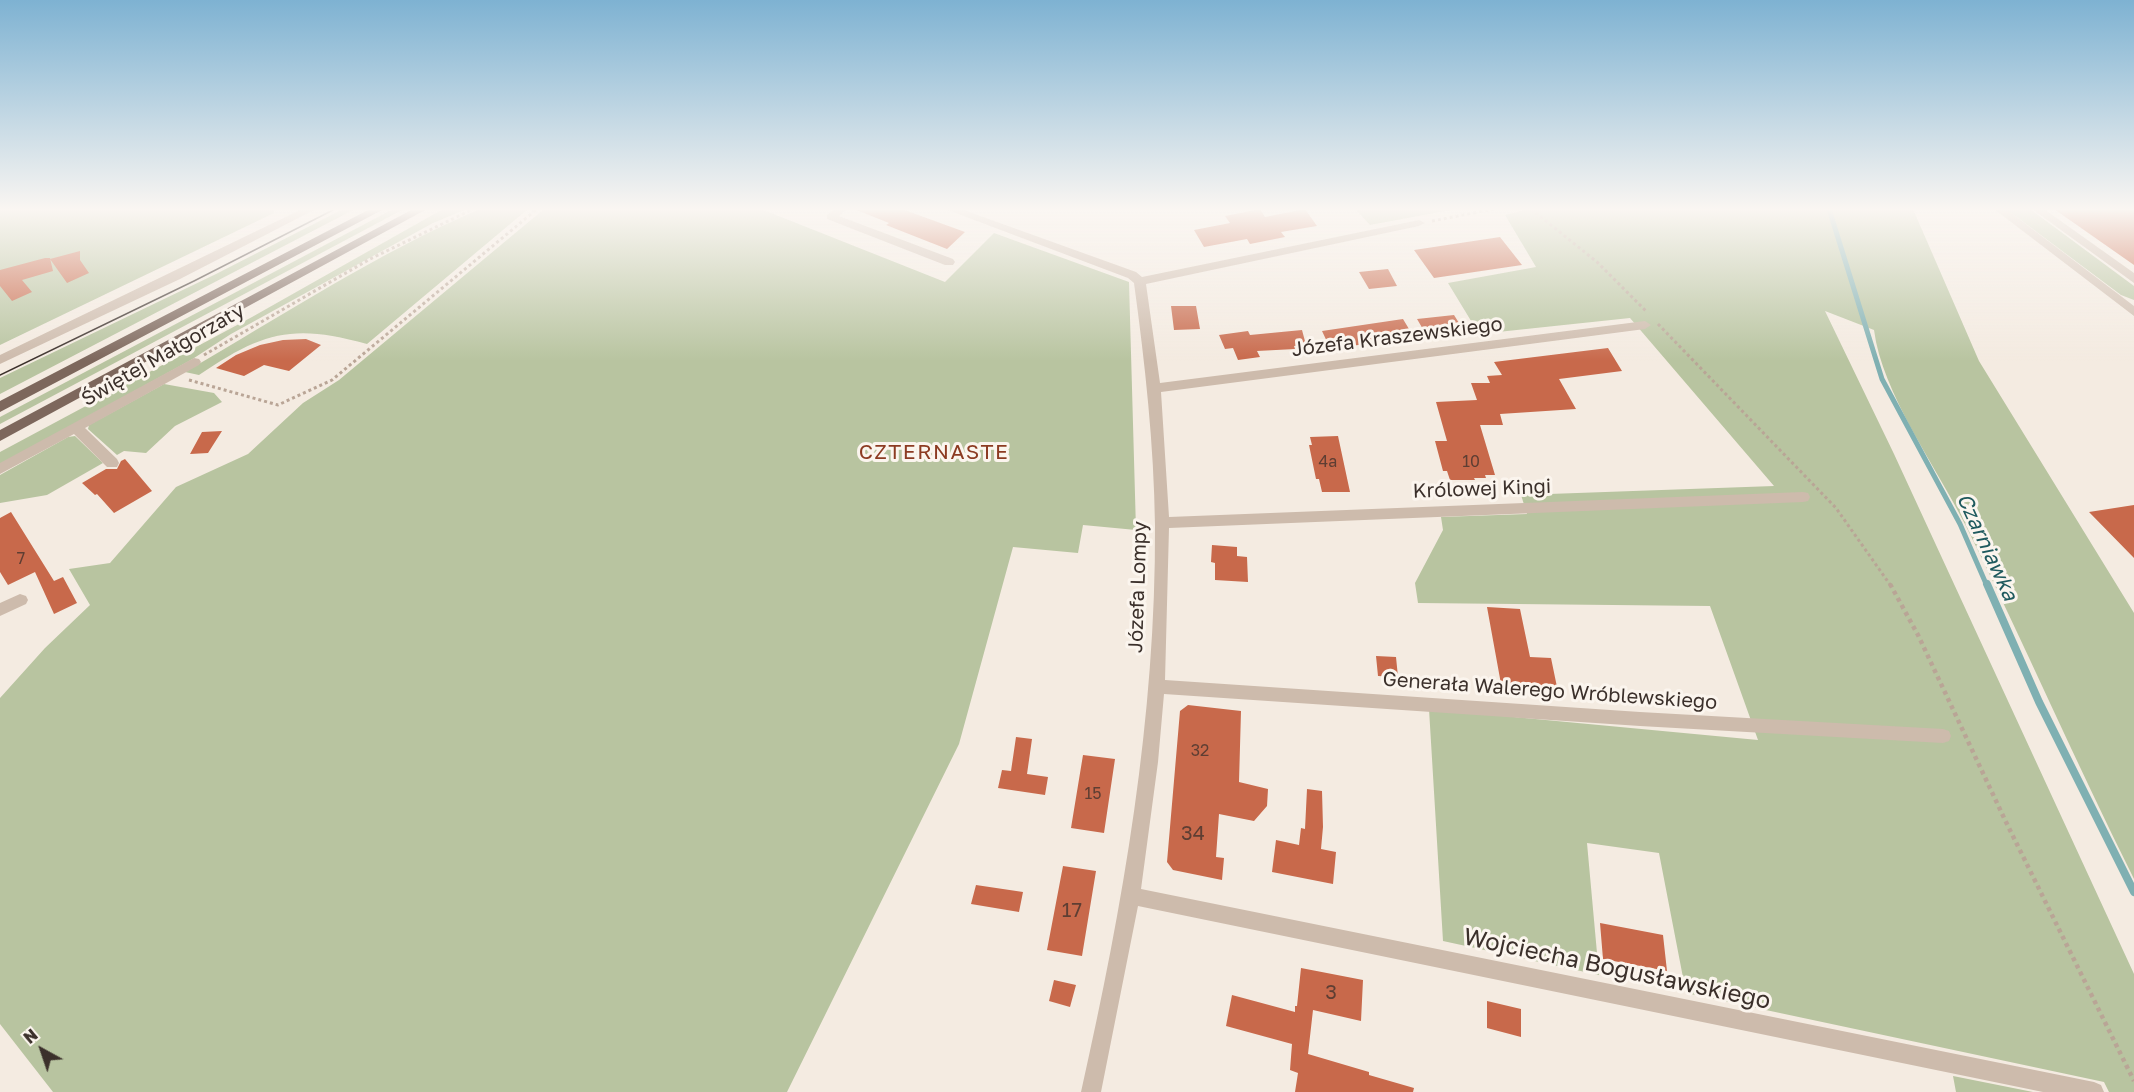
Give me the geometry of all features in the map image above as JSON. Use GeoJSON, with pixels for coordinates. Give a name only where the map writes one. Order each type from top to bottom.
{"type":"FeatureCollection","features":[{"type":"Feature","properties":{"kind":"main road"},"geometry":{"type":"LineString","coordinates":[[0,407],[279,260]]}},
{"type":"Feature","properties":{"kind":"main road"},"geometry":{"type":"LineString","coordinates":[[0,436],[325,260]]}},
{"type":"Feature","properties":{"kind":"street"},"geometry":{"type":"LineString","coordinates":[[0,360],[208,260]]}},
{"type":"Feature","properties":{"kind":"street"},"geometry":{"type":"LineString","coordinates":[[944,260],[949,262]]}},
{"type":"Feature","properties":{"kind":"street"},"geometry":{"type":"LineString","coordinates":[[1093,260],[1132,275],[1140,281],[1241,260]]}},
{"type":"Feature","properties":{"kind":"street"},"geometry":{"type":"LineString","coordinates":[[2067,260],[2133,310]]}},
{"type":"Feature","properties":{"kind":"street"},"geometry":{"type":"LineString","coordinates":[[2108,260],[2134,279]]}},
{"type":"Feature","properties":{"kind":"street","name":"Józefa Lompy"},"geometry":{"type":"LineString","coordinates":[[1091,1092],[1117,972],[1142,824],[1161,605],[1162,523],[1153,388],[1140,281]]}},
{"type":"Feature","properties":{"kind":"street","name":"Józefa Kraszewskiego"},"geometry":{"type":"LineString","coordinates":[[1153,388],[1645,325]]}},
{"type":"Feature","properties":{"kind":"street","name":"Świętej Małgorzaty"},"geometry":{"type":"LineString","coordinates":[[0,469],[194,362]]}},
{"type":"Feature","properties":{"kind":"street"},"geometry":{"type":"LineString","coordinates":[[76,428],[111,463]]}},
{"type":"Feature","properties":{"kind":"street","name":"Królowej Kingi"},"geometry":{"type":"LineString","coordinates":[[1162,523],[1803,497]]}},
{"type":"Feature","properties":{"kind":"street"},"geometry":{"type":"LineString","coordinates":[[0,610],[20,600]]}},
{"type":"Feature","properties":{"kind":"street","name":"Generała Walerego Wróblewskiego"},"geometry":{"type":"LineString","coordinates":[[1155,686],[1943,736]]}},
{"type":"Feature","properties":{"kind":"street","name":"Wojciecha Bogusławskiego"},"geometry":{"type":"LineString","coordinates":[[1131,896],[2094,1092]]}},
{"type":"Feature","properties":{"kind":"path","name":"Świętej Małgorzaty"},"geometry":{"type":"LineString","coordinates":[[194,362],[262,320],[371,260]]}},
{"type":"Feature","properties":{"kind":"path"},"geometry":{"type":"LineString","coordinates":[[168,377],[200,382],[278,405],[297,398],[332,380],[475,260]]}},
{"type":"Feature","properties":{"kind":"path"},"geometry":{"type":"LineString","coordinates":[[1595,260],[1836,508],[1884,573],[1918,635],[2005,820],[2134,1081]]}},
{"type":"Feature","properties":{"kind":"green space"},"geometry":{"type":"Polygon","coordinates":[[[0,260],[177,260],[0,345],[0,260]]]}},
{"type":"Feature","properties":{"kind":"green space"},"geometry":{"type":"Polygon","coordinates":[[[243,260],[257,260],[0,394],[0,378],[243,260]]]}},
{"type":"Feature","properties":{"kind":"green space"},"geometry":{"type":"Polygon","coordinates":[[[297,260],[308,260],[0,424],[0,417],[297,260]]]}},
{"type":"Feature","properties":{"kind":"green space"},"geometry":{"type":"Polygon","coordinates":[[[353,260],[366,260],[231,334],[191,360],[0,465],[0,452],[252,317],[353,260]]]}},
{"type":"Feature","properties":{"kind":"green space"},"geometry":{"type":"Polygon","coordinates":[[[376,260],[467,260],[367,344],[318,334],[298,333],[260,341],[241,349],[199,375],[185,372],[330,286],[376,260]]]}},
{"type":"Feature","properties":{"kind":"green space"},"geometry":{"type":"Polygon","coordinates":[[[483,260],[889,260],[945,282],[967,260],[1068,260],[1129,282],[1136,530],[1083,525],[1078,553],[1013,547],[959,744],[787,1092],[53,1092],[0,1024],[0,698],[45,648],[90,605],[69,569],[110,563],[176,487],[248,454],[303,403],[339,380],[483,260]]]}},
{"type":"Feature","properties":{"kind":"green space"},"geometry":{"type":"Polygon","coordinates":[[[1532,260],[1935,260],[1979,361],[2134,613],[2134,879],[1966,526],[1899,404],[1879,354],[1874,330],[1825,311],[1894,454],[2134,974],[2134,1092],[2109,1092],[2104,1082],[1686,993],[1659,853],[1587,843],[1599,975],[1443,941],[1429,709],[1758,740],[1710,606],[1418,603],[1415,583],[1443,530],[1441,517],[1527,514],[1521,495],[1774,486],[1630,318],[1479,334],[1448,283],[1536,267],[1532,260]]]}},
{"type":"Feature","properties":{"kind":"green space"},"geometry":{"type":"Polygon","coordinates":[[[2074,260],[2099,260],[2134,286],[2134,300],[2121,295],[2074,260]]]}},
{"type":"Feature","properties":{"kind":"green space"},"geometry":{"type":"Polygon","coordinates":[[[164,384],[214,393],[222,402],[175,426],[146,453],[124,451],[117,455],[88,429],[89,425],[164,384]]]}},
{"type":"Feature","properties":{"kind":"green space"},"geometry":{"type":"Polygon","coordinates":[[[75,436],[103,463],[47,495],[0,503],[0,475],[68,437],[75,436]]]}},
{"type":"Feature","properties":{"kind":"green space"},"geometry":{"type":"Polygon","coordinates":[[[1953,1076],[2033,1092],[1956,1092],[1953,1076]]]}},
{"type":"Feature","properties":{"kind":"building"},"geometry":{"type":"Polygon","coordinates":[[[38,260],[50,260],[53,271],[22,280],[32,292],[12,301],[0,286],[0,270],[38,260]]]}},
{"type":"Feature","properties":{"kind":"building"},"geometry":{"type":"Polygon","coordinates":[[[51,260],[80,260],[89,273],[67,283],[51,260]]]}},
{"type":"Feature","properties":{"kind":"building"},"geometry":{"type":"Polygon","coordinates":[[[1421,260],[1518,260],[1522,265],[1434,278],[1421,260]]]}},
{"type":"Feature","properties":{"kind":"building"},"geometry":{"type":"Polygon","coordinates":[[[1388,269],[1397,286],[1369,289],[1359,272],[1388,269]]]}},
{"type":"Feature","properties":{"kind":"building"},"geometry":{"type":"Polygon","coordinates":[[[1171,306],[1196,306],[1200,329],[1174,330],[1171,306]]]}},
{"type":"Feature","properties":{"kind":"building"},"geometry":{"type":"Polygon","coordinates":[[[1454,315],[1464,331],[1427,336],[1417,319],[1454,315]]]}},
{"type":"Feature","properties":{"kind":"building"},"geometry":{"type":"Polygon","coordinates":[[[1403,319],[1412,334],[1367,340],[1368,344],[1330,348],[1322,331],[1403,319]]]}},
{"type":"Feature","properties":{"kind":"building"},"geometry":{"type":"Polygon","coordinates":[[[1302,330],[1306,345],[1294,346],[1295,349],[1257,351],[1260,357],[1238,360],[1233,348],[1225,349],[1219,335],[1248,331],[1250,335],[1302,330]]]}},
{"type":"Feature","properties":{"kind":"building"},"geometry":{"type":"Polygon","coordinates":[[[306,339],[321,345],[289,371],[264,365],[244,376],[216,368],[236,355],[260,345],[283,340],[306,339]]]}},
{"type":"Feature","properties":{"kind":"building"},"geometry":{"type":"Polygon","coordinates":[[[1608,348],[1622,371],[1559,379],[1576,409],[1500,414],[1503,425],[1480,425],[1495,475],[1485,475],[1486,478],[1474,478],[1475,480],[1450,480],[1447,471],[1443,471],[1435,441],[1447,441],[1436,402],[1477,400],[1471,383],[1490,383],[1487,376],[1502,375],[1494,362],[1608,348]]]}},
{"type":"Feature","properties":{"kind":"building"},"geometry":{"type":"Polygon","coordinates":[[[222,431],[208,453],[190,454],[202,432],[222,431]]]}},
{"type":"Feature","properties":{"kind":"building"},"geometry":{"type":"Polygon","coordinates":[[[1338,436],[1350,492],[1322,492],[1319,479],[1316,479],[1309,445],[1312,445],[1310,437],[1338,436]]]}},
{"type":"Feature","properties":{"kind":"building"},"geometry":{"type":"Polygon","coordinates":[[[125,459],[152,491],[114,513],[97,494],[95,495],[82,483],[106,469],[117,469],[121,461],[125,459]]]}},
{"type":"Feature","properties":{"kind":"building"},"geometry":{"type":"Polygon","coordinates":[[[2134,505],[2134,558],[2089,512],[2134,505]]]}},
{"type":"Feature","properties":{"kind":"building"},"geometry":{"type":"Polygon","coordinates":[[[11,512],[54,581],[63,577],[77,603],[54,614],[35,572],[8,585],[0,572],[0,518],[11,512]]]}},
{"type":"Feature","properties":{"kind":"building"},"geometry":{"type":"Polygon","coordinates":[[[1212,545],[1237,547],[1237,556],[1247,557],[1248,582],[1215,580],[1215,563],[1211,562],[1212,545]]]}},
{"type":"Feature","properties":{"kind":"building"},"geometry":{"type":"Polygon","coordinates":[[[1487,607],[1520,609],[1530,657],[1551,658],[1557,687],[1501,684],[1487,607]]]}},
{"type":"Feature","properties":{"kind":"building"},"geometry":{"type":"Polygon","coordinates":[[[1376,656],[1396,657],[1398,677],[1378,676],[1376,656]]]}},
{"type":"Feature","properties":{"kind":"building"},"geometry":{"type":"Polygon","coordinates":[[[1188,705],[1241,711],[1239,782],[1268,789],[1267,806],[1254,821],[1219,814],[1216,857],[1224,858],[1222,880],[1173,870],[1167,862],[1180,711],[1188,705]]]}},
{"type":"Feature","properties":{"kind":"building"},"geometry":{"type":"Polygon","coordinates":[[[1016,737],[1032,739],[1027,774],[1048,777],[1045,795],[998,788],[1002,770],[1011,771],[1016,737]]]}},
{"type":"Feature","properties":{"kind":"building"},"geometry":{"type":"Polygon","coordinates":[[[1083,755],[1115,759],[1104,833],[1071,828],[1083,755]]]}},
{"type":"Feature","properties":{"kind":"building"},"geometry":{"type":"Polygon","coordinates":[[[1307,789],[1322,791],[1321,849],[1336,852],[1333,884],[1272,872],[1276,840],[1299,845],[1301,828],[1305,829],[1307,789]]]}},
{"type":"Feature","properties":{"kind":"building"},"geometry":{"type":"Polygon","coordinates":[[[1063,866],[1096,871],[1082,956],[1047,950],[1063,866]]]}},
{"type":"Feature","properties":{"kind":"building"},"geometry":{"type":"Polygon","coordinates":[[[976,885],[1023,892],[1019,912],[971,904],[976,885]]]}},
{"type":"Feature","properties":{"kind":"building"},"geometry":{"type":"Polygon","coordinates":[[[1600,923],[1663,935],[1667,971],[1603,959],[1600,923]]]}},
{"type":"Feature","properties":{"kind":"building"},"geometry":{"type":"Polygon","coordinates":[[[1301,968],[1363,980],[1361,1021],[1313,1010],[1308,1054],[1414,1088],[1413,1092],[1295,1092],[1298,1073],[1290,1070],[1292,1044],[1226,1026],[1232,995],[1295,1012],[1301,968]]]}},
{"type":"Feature","properties":{"kind":"building"},"geometry":{"type":"Polygon","coordinates":[[[1054,980],[1076,985],[1070,1007],[1049,1001],[1054,980]]]}},
{"type":"Feature","properties":{"kind":"building"},"geometry":{"type":"Polygon","coordinates":[[[1487,1001],[1521,1009],[1521,1037],[1487,1028],[1487,1001]]]}},
{"type":"Feature","properties":{"kind":"waterway","name":"Czarniawka"},"geometry":{"type":"LineString","coordinates":[[1845,260],[1882,379],[1960,524],[1987,586]]}},
{"type":"Feature","properties":{"kind":"waterway","name":"Czarniawka"},"geometry":{"type":"LineString","coordinates":[[1987,584],[2039,702],[2134,892]]}},
{"type":"Feature","properties":{"kind":"tram line"},"geometry":{"type":"LineString","coordinates":[[0,375],[235,260]]}},
{"type":"Feature","properties":{"kind":"district","name":"CZTERNASTE"},"geometry":{"type":"Point","coordinates":[934,452]}}]}
